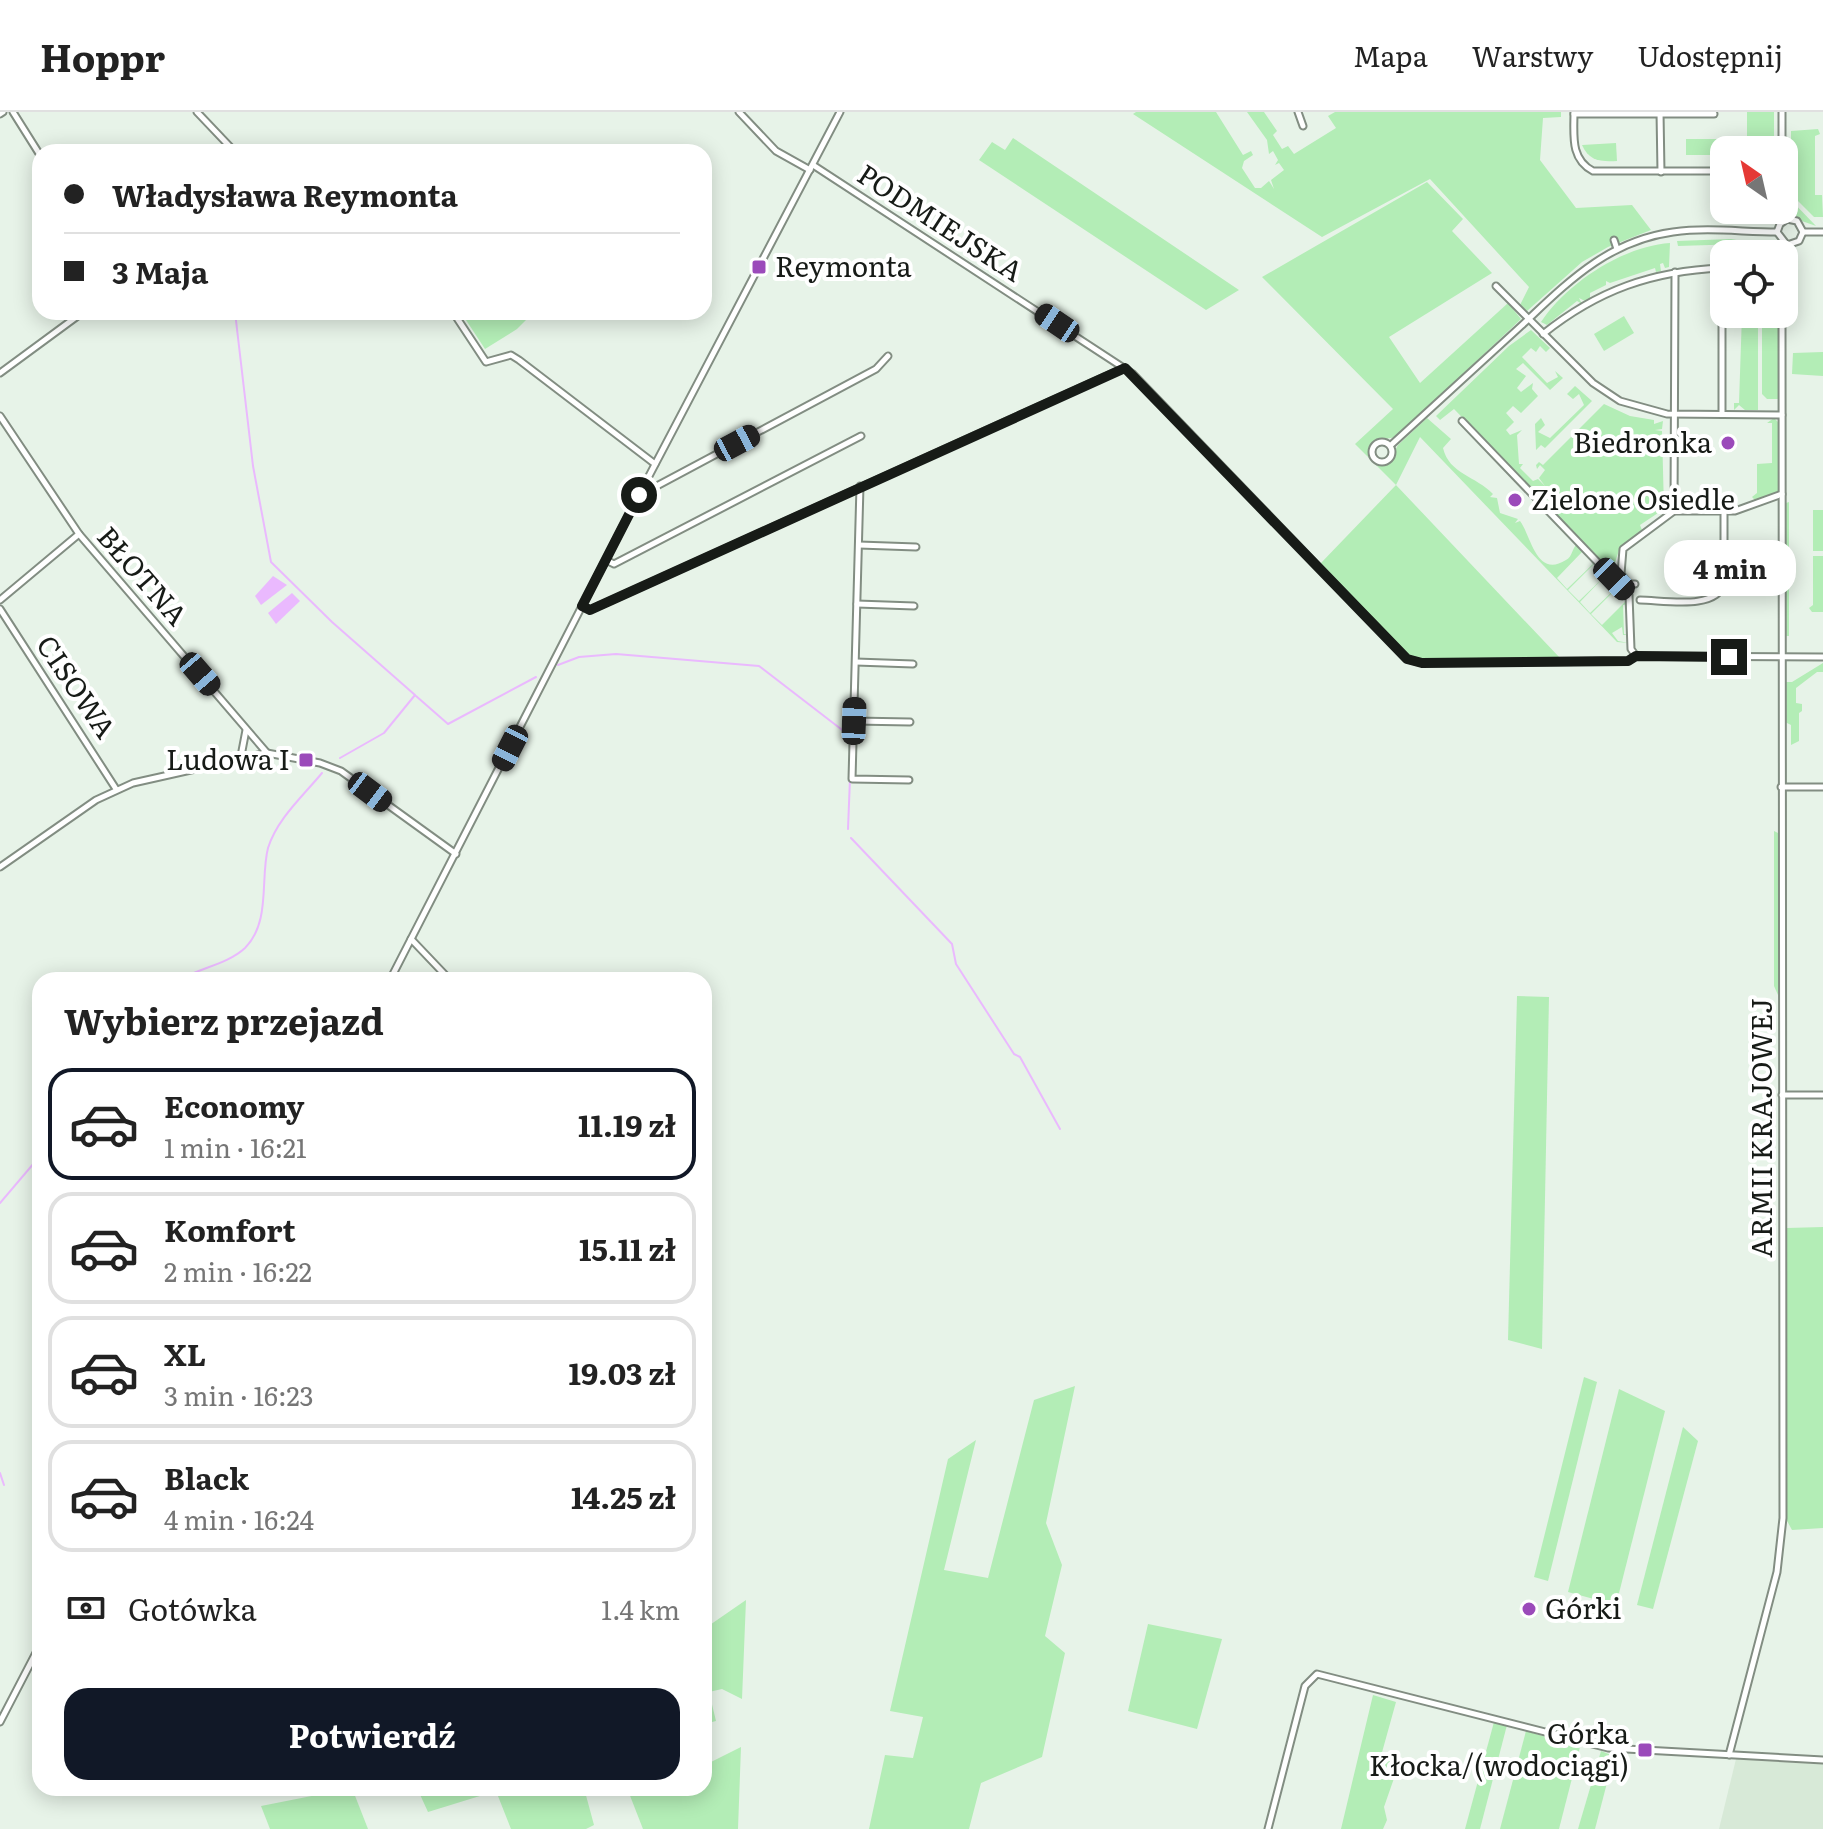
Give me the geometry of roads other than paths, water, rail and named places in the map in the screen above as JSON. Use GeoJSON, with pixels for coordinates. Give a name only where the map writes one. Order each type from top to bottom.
{"type":"FeatureCollection","features":[{"type":"Feature","properties":{"kind":"street"},"geometry":{"type":"LineString","coordinates":[[13,112],[33,144]]}},
{"type":"Feature","properties":{"kind":"street"},"geometry":{"type":"LineString","coordinates":[[197,112],[227,144]]}},
{"type":"Feature","properties":{"kind":"street","name":"PODMIEJSKA"},"geometry":{"type":"LineString","coordinates":[[739,112],[776,151],[812,167],[1125,368],[1407,659],[1422,663],[1628,661],[1636,656],[1823,657]]}},
{"type":"Feature","properties":{"kind":"street"},"geometry":{"type":"LineString","coordinates":[[394,972],[840,112]]}},
{"type":"Feature","properties":{"kind":"street"},"geometry":{"type":"LineString","coordinates":[[1298,112],[1303,126]]}},
{"type":"Feature","properties":{"kind":"street"},"geometry":{"type":"LineString","coordinates":[[1660,112],[1661,172]]}},
{"type":"Feature","properties":{"kind":"street"},"geometry":{"type":"LineString","coordinates":[[1782,112],[1782,136]]}},
{"type":"Feature","properties":{"kind":"street"},"geometry":{"type":"LineString","coordinates":[[1710,171],[1603,173],[1584,166],[1574,146],[1574,113],[1714,114]]}},
{"type":"Feature","properties":{"kind":"street"},"geometry":{"type":"LineString","coordinates":[[1798,223],[1803,232]]}},
{"type":"Feature","properties":{"kind":"street"},"geometry":{"type":"LineString","coordinates":[[1777,232],[1780,224]]}},
{"type":"Feature","properties":{"kind":"street"},"geometry":{"type":"LineString","coordinates":[[1391,445],[1577,273],[1617,249],[1674,232],[1777,232]]}},
{"type":"Feature","properties":{"kind":"street"},"geometry":{"type":"LineString","coordinates":[[1777,232],[1783,240]]}},
{"type":"Feature","properties":{"kind":"street"},"geometry":{"type":"LineString","coordinates":[[1803,232],[1823,232]]}},
{"type":"Feature","properties":{"kind":"street"},"geometry":{"type":"LineString","coordinates":[[1798,241],[1803,232]]}},
{"type":"Feature","properties":{"kind":"street"},"geometry":{"type":"LineString","coordinates":[[1614,240],[1617,249]]}},
{"type":"Feature","properties":{"kind":"street"},"geometry":{"type":"LineString","coordinates":[[1543,334],[1607,291],[1642,277],[1710,269]]}},
{"type":"Feature","properties":{"kind":"street"},"geometry":{"type":"LineString","coordinates":[[1674,511],[1675,272]]}},
{"type":"Feature","properties":{"kind":"street"},"geometry":{"type":"LineString","coordinates":[[1496,286],[1608,394],[1639,408],[1675,414],[1782,415]]}},
{"type":"Feature","properties":{"kind":"street"},"geometry":{"type":"LineString","coordinates":[[0,373],[72,320]]}},
{"type":"Feature","properties":{"kind":"street"},"geometry":{"type":"LineString","coordinates":[[458,320],[486,362],[511,355],[655,464]]}},
{"type":"Feature","properties":{"kind":"street"},"geometry":{"type":"LineString","coordinates":[[1722,328],[1722,414]]}},
{"type":"Feature","properties":{"kind":"street","name":"ARMII KRAJOWEJ"},"geometry":{"type":"LineString","coordinates":[[1729,1755],[1777,1572],[1782,1530],[1782,328]]}},
{"type":"Feature","properties":{"kind":"street"},"geometry":{"type":"LineString","coordinates":[[645,484],[653,488],[876,369],[888,356]]}},
{"type":"Feature","properties":{"kind":"street"},"geometry":{"type":"LineString","coordinates":[[582,606],[590,610],[1125,368]]}},
{"type":"Feature","properties":{"kind":"street","name":"BŁOTNA"},"geometry":{"type":"LineString","coordinates":[[0,416],[79,534],[267,753]]}},
{"type":"Feature","properties":{"kind":"street"},"geometry":{"type":"LineString","coordinates":[[1462,421],[1629,595],[1631,649],[1636,656]]}},
{"type":"Feature","properties":{"kind":"street"},"geometry":{"type":"LineString","coordinates":[[606,560],[614,564],[861,436]]}},
{"type":"Feature","properties":{"kind":"street"},"geometry":{"type":"LineString","coordinates":[[1376,443],[1391,445],[1393,452],[1387,461],[1374,458],[1372,449],[1376,443]]}},
{"type":"Feature","properties":{"kind":"street"},"geometry":{"type":"LineString","coordinates":[[860,486],[852,779],[909,780]]}},
{"type":"Feature","properties":{"kind":"street"},"geometry":{"type":"LineString","coordinates":[[1635,584],[1629,584],[1621,574],[1623,549],[1674,511],[1724,512],[1782,494]]}},
{"type":"Feature","properties":{"kind":"street"},"geometry":{"type":"LineString","coordinates":[[1640,600],[1709,599],[1720,593],[1724,583],[1724,512]]}},
{"type":"Feature","properties":{"kind":"street"},"geometry":{"type":"LineString","coordinates":[[0,600],[79,534]]}},
{"type":"Feature","properties":{"kind":"street"},"geometry":{"type":"LineString","coordinates":[[859,545],[916,547]]}},
{"type":"Feature","properties":{"kind":"street"},"geometry":{"type":"LineString","coordinates":[[857,604],[914,606]]}},
{"type":"Feature","properties":{"kind":"street","name":"CISOWA"},"geometry":{"type":"LineString","coordinates":[[0,609],[116,789]]}},
{"type":"Feature","properties":{"kind":"street"},"geometry":{"type":"LineString","coordinates":[[856,662],[913,664]]}},
{"type":"Feature","properties":{"kind":"street"},"geometry":{"type":"LineString","coordinates":[[854,721],[910,722]]}},
{"type":"Feature","properties":{"kind":"street"},"geometry":{"type":"LineString","coordinates":[[241,756],[246,729]]}},
{"type":"Feature","properties":{"kind":"street"},"geometry":{"type":"LineString","coordinates":[[0,867],[116,789],[241,756],[267,753],[332,767],[456,854]]}},
{"type":"Feature","properties":{"kind":"street"},"geometry":{"type":"LineString","coordinates":[[1781,787],[1823,787]]}},
{"type":"Feature","properties":{"kind":"street"},"geometry":{"type":"LineString","coordinates":[[411,939],[442,972]]}},
{"type":"Feature","properties":{"kind":"street"},"geometry":{"type":"LineString","coordinates":[[1782,1095],[1823,1095]]}},
{"type":"Feature","properties":{"kind":"street"},"geometry":{"type":"LineString","coordinates":[[0,1722],[32,1660]]}},
{"type":"Feature","properties":{"kind":"street"},"geometry":{"type":"LineString","coordinates":[[1268,1829],[1305,1686],[1313,1676],[1322,1673],[1608,1748],[1823,1760]]}},
{"type":"Feature","properties":{"kind":"waterway"},"geometry":{"type":"LineString","coordinates":[[236,320],[253,466],[271,562],[332,622],[415,695],[384,733],[340,758]]}},
{"type":"Feature","properties":{"kind":"waterway"},"geometry":{"type":"LineString","coordinates":[[558,665],[579,657],[616,654],[759,666],[850,736]]}},
{"type":"Feature","properties":{"kind":"waterway"},"geometry":{"type":"LineString","coordinates":[[416,696],[448,724],[536,677]]}},
{"type":"Feature","properties":{"kind":"waterway"},"geometry":{"type":"LineString","coordinates":[[195,972],[230,958],[253,938],[262,913],[266,860],[272,837],[291,808],[322,773]]}},
{"type":"Feature","properties":{"kind":"waterway"},"geometry":{"type":"LineString","coordinates":[[848,829],[850,778]]}},
{"type":"Feature","properties":{"kind":"waterway"},"geometry":{"type":"LineString","coordinates":[[851,838],[952,944],[956,964],[1014,1054],[1020,1057],[1060,1129]]}},
{"type":"Feature","properties":{"kind":"waterway"},"geometry":{"type":"LineString","coordinates":[[0,1203],[32,1165]]}},
{"type":"Feature","properties":{"kind":"waterway"},"geometry":{"type":"LineString","coordinates":[[0,1473],[4,1485]]}},
{"type":"Feature","properties":{"kind":"place","name":"Reymonta"},"geometry":{"type":"Point","coordinates":[759,267]}},
{"type":"Feature","properties":{"kind":"place","name":"Biedronka"},"geometry":{"type":"Point","coordinates":[1728,443]}},
{"type":"Feature","properties":{"kind":"place","name":"Zielone Osiedle"},"geometry":{"type":"Point","coordinates":[1515,500]}},
{"type":"Feature","properties":{"kind":"place","name":"Ludowa I"},"geometry":{"type":"Point","coordinates":[306,760]}},
{"type":"Feature","properties":{"kind":"place","name":"Górki"},"geometry":{"type":"Point","coordinates":[1529,1609]}},
{"type":"Feature","properties":{"kind":"place","name":"Górka Kłocka/(wodociągi)"},"geometry":{"type":"Point","coordinates":[1645,1750]}}]}
